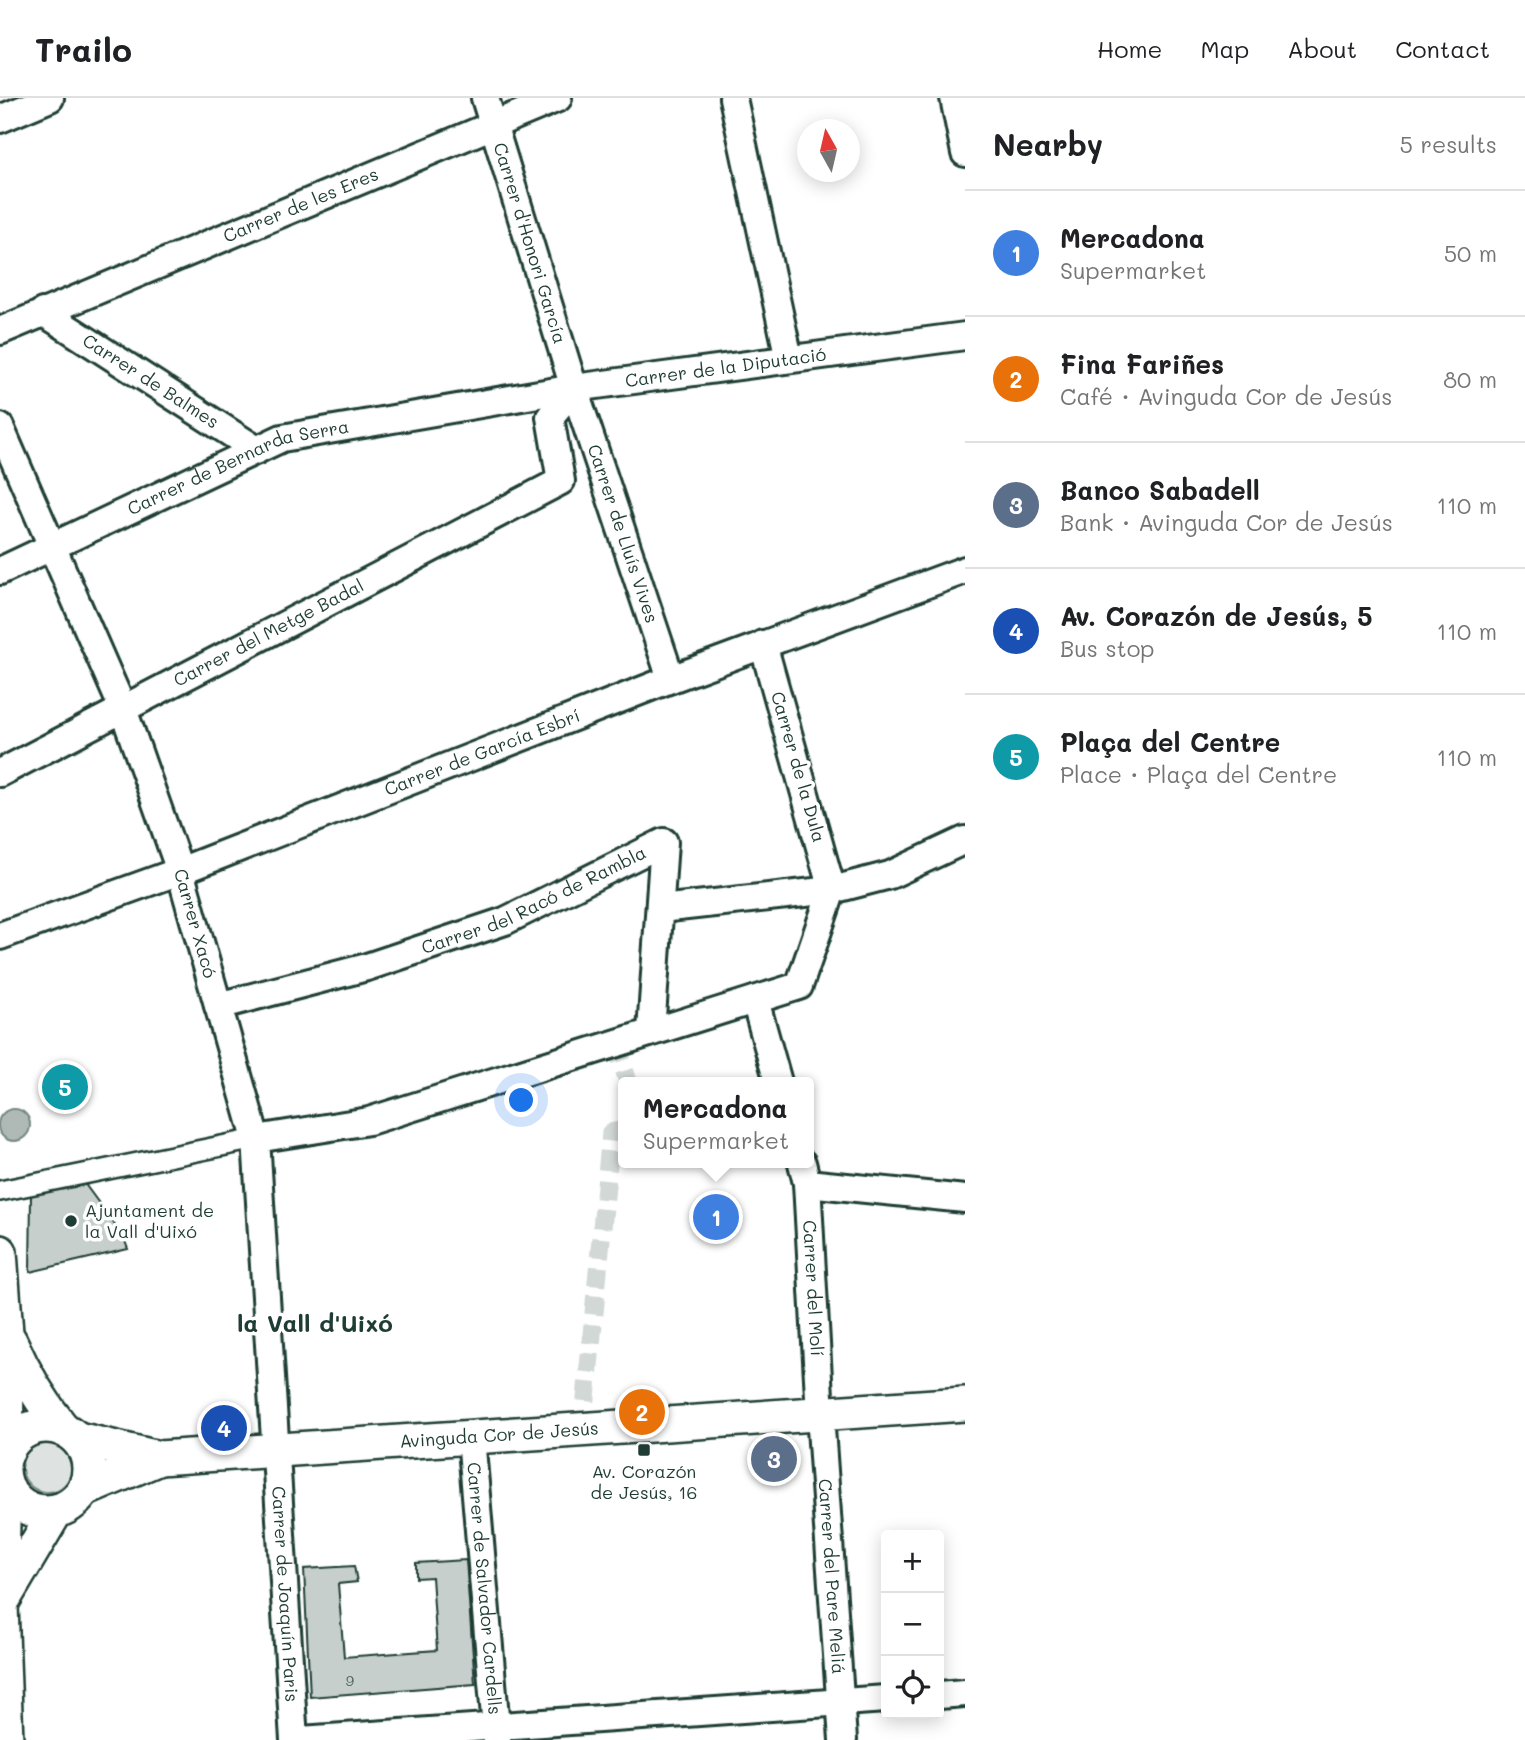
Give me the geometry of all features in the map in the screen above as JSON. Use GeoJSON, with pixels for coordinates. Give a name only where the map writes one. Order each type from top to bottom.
{"type":"FeatureCollection","features":[{"type":"Feature","properties":{"kind":"street"},"geometry":{"type":"LineString","coordinates":[[0,119],[50,98]]}},
{"type":"Feature","properties":{"kind":"street","name":"Carrer d'Honori García"},"geometry":{"type":"LineString","coordinates":[[485,98],[574,388]]}},
{"type":"Feature","properties":{"kind":"street","name":"Carrer de les Eres"},"geometry":{"type":"LineString","coordinates":[[0,331],[558,98]]}},
{"type":"Feature","properties":{"kind":"street"},"geometry":{"type":"LineString","coordinates":[[733,98],[789,359]]}},
{"type":"Feature","properties":{"kind":"street"},"geometry":{"type":"LineString","coordinates":[[954,98],[965,153]]}},
{"type":"Feature","properties":{"kind":"street","name":"Carrer de Balmes"},"geometry":{"type":"LineString","coordinates":[[43,313],[257,450]]}},
{"type":"Feature","properties":{"kind":"street","name":"Carrer de la Diputació"},"geometry":{"type":"LineString","coordinates":[[488,403],[574,388],[965,336]]}},
{"type":"Feature","properties":{"kind":"street","name":"Carrer del Metge Badal"},"geometry":{"type":"LineString","coordinates":[[0,773],[561,481],[550,416],[574,388]]}},
{"type":"Feature","properties":{"kind":"street","name":"Carrer de Lluís Vives"},"geometry":{"type":"LineString","coordinates":[[574,388],[671,679]]}},
{"type":"Feature","properties":{"kind":"street","name":"Carrer de Bernarda Serra"},"geometry":{"type":"LineString","coordinates":[[0,571],[282,439],[488,403]]}},
{"type":"Feature","properties":{"kind":"street","name":"Carrer Xacó"},"geometry":{"type":"LineString","coordinates":[[0,426],[123,709],[180,871],[256,1139],[276,1450]]}},
{"type":"Feature","properties":{"kind":"street","name":"Carrer de García Esbrí"},"geometry":{"type":"LineString","coordinates":[[0,936],[180,871],[671,679],[965,570]]}},
{"type":"Feature","properties":{"kind":"street","name":"Carrer de la Dula"},"geometry":{"type":"LineString","coordinates":[[763,645],[832,890]]}},
{"type":"Feature","properties":{"kind":"street"},"geometry":{"type":"LineString","coordinates":[[660,909],[832,890],[890,876],[965,840]]}},
{"type":"Feature","properties":{"kind":"street","name":"Carrer del Racó de Rambla"},"geometry":{"type":"LineString","coordinates":[[218,1006],[367,967],[505,921],[664,842],[651,1032]]}},
{"type":"Feature","properties":{"kind":"street"},"geometry":{"type":"LineString","coordinates":[[0,1191],[256,1139],[369,1121],[799,986],[832,890]]}},
{"type":"Feature","properties":{"kind":"street"},"geometry":{"type":"LineString","coordinates":[[755,1000],[778,1077]]}},
{"type":"Feature","properties":{"kind":"street"},"geometry":{"type":"LineString","coordinates":[[804,1173],[965,1199]]}},
{"type":"Feature","properties":{"kind":"street","name":"Carrer del Molí"},"geometry":{"type":"LineString","coordinates":[[804,1173],[820,1414]]}},
{"type":"Feature","properties":{"kind":"street"},"geometry":{"type":"LineString","coordinates":[[0,1252],[6,1333],[1,1605],[6,1740]]}},
{"type":"Feature","properties":{"kind":"street"},"geometry":{"type":"LineString","coordinates":[[6,1333],[23,1370],[47,1409],[71,1434],[86,1451],[90,1464],[84,1490],[68,1506],[43,1512],[19,1503],[10,1493],[3,1467],[15,1438],[39,1425],[54,1426],[71,1434]]}},
{"type":"Feature","properties":{"kind":"street","name":"Avinguda Cor de Jesús"},"geometry":{"type":"LineString","coordinates":[[71,1434],[159,1458],[965,1404]]}},
{"type":"Feature","properties":{"kind":"street","name":"Carrer del Pare Meliá"},"geometry":{"type":"LineString","coordinates":[[820,1414],[843,1740]]}},
{"type":"Feature","properties":{"kind":"street","name":"Carrer de Salvador Cardells"},"geometry":{"type":"LineString","coordinates":[[471,1437],[496,1733]]}},
{"type":"Feature","properties":{"kind":"street","name":"Carrer de Joaquín Paris"},"geometry":{"type":"LineString","coordinates":[[276,1450],[294,1740]]}},
{"type":"Feature","properties":{"kind":"street","name":"Avinguda Cor de Jesús"},"geometry":{"type":"LineString","coordinates":[[84,1490],[159,1458]]}},
{"type":"Feature","properties":{"kind":"street"},"geometry":{"type":"LineString","coordinates":[[1,1605],[56,1511]]}},
{"type":"Feature","properties":{"kind":"street"},"geometry":{"type":"LineString","coordinates":[[944,1695],[965,1693]]}},
{"type":"Feature","properties":{"kind":"street"},"geometry":{"type":"LineString","coordinates":[[301,1740],[496,1733],[881,1699]]}},
{"type":"Feature","properties":{"kind":"shaded area"},"geometry":{"type":"Polygon","coordinates":[[[8,1110],[20,1110],[29,1119],[29,1131],[20,1140],[8,1140],[-1,1131],[-1,1119],[8,1110]]]}},
{"type":"Feature","properties":{"kind":"shaded area"},"geometry":{"type":"Polygon","coordinates":[[[47,1442],[65,1449],[72,1467],[65,1485],[47,1492],[29,1485],[22,1467],[29,1449],[47,1442]]]}},
{"type":"Feature","properties":{"kind":"building","name":"Ajuntament de la Vall d'Uixó"},"geometry":{"type":"Polygon","coordinates":[[[84,1183],[123,1236],[128,1249],[30,1272],[31,1195],[84,1183]]]}},
{"type":"Feature","properties":{"kind":"building"},"geometry":{"type":"Polygon","coordinates":[[[466,1560],[475,1684],[310,1697],[304,1569],[354,1566],[357,1582],[338,1584],[344,1657],[437,1650],[432,1577],[416,1578],[416,1563],[466,1560]]]}},
{"type":"Feature","properties":{"kind":"tunnel"},"geometry":{"type":"LineString","coordinates":[[616,1043],[626,1077]]}},
{"type":"Feature","properties":{"kind":"tunnel"},"geometry":{"type":"LineString","coordinates":[[583,1430],[611,1133],[618,1131]]}},
{"type":"Feature","properties":{"kind":"place","name":"Plaça del Centre"},"geometry":{"type":"Point","coordinates":[65,1087]}},
{"type":"Feature","properties":{"kind":"place","name":"Mercadona"},"geometry":{"type":"Point","coordinates":[716,1217]}},
{"type":"Feature","properties":{"kind":"place","name":"Ajuntament de la Vall d'Uixó"},"geometry":{"type":"Point","coordinates":[71,1221]}},
{"type":"Feature","properties":{"kind":"place","name":"Fina Fariñes"},"geometry":{"type":"Point","coordinates":[642,1412]}},
{"type":"Feature","properties":{"kind":"place","name":"Av. Corazón de Jesús, 5"},"geometry":{"type":"Point","coordinates":[224,1428]}},
{"type":"Feature","properties":{"kind":"place","name":"Av. Corazón de Jesús, 16"},"geometry":{"type":"Point","coordinates":[644,1450]}},
{"type":"Feature","properties":{"kind":"place","name":"Banco Sabadell"},"geometry":{"type":"Point","coordinates":[774,1459]}},
{"type":"Feature","properties":{"kind":"district","name":"la Vall d'Uixó"},"geometry":{"type":"Point","coordinates":[315,1324]}}]}
